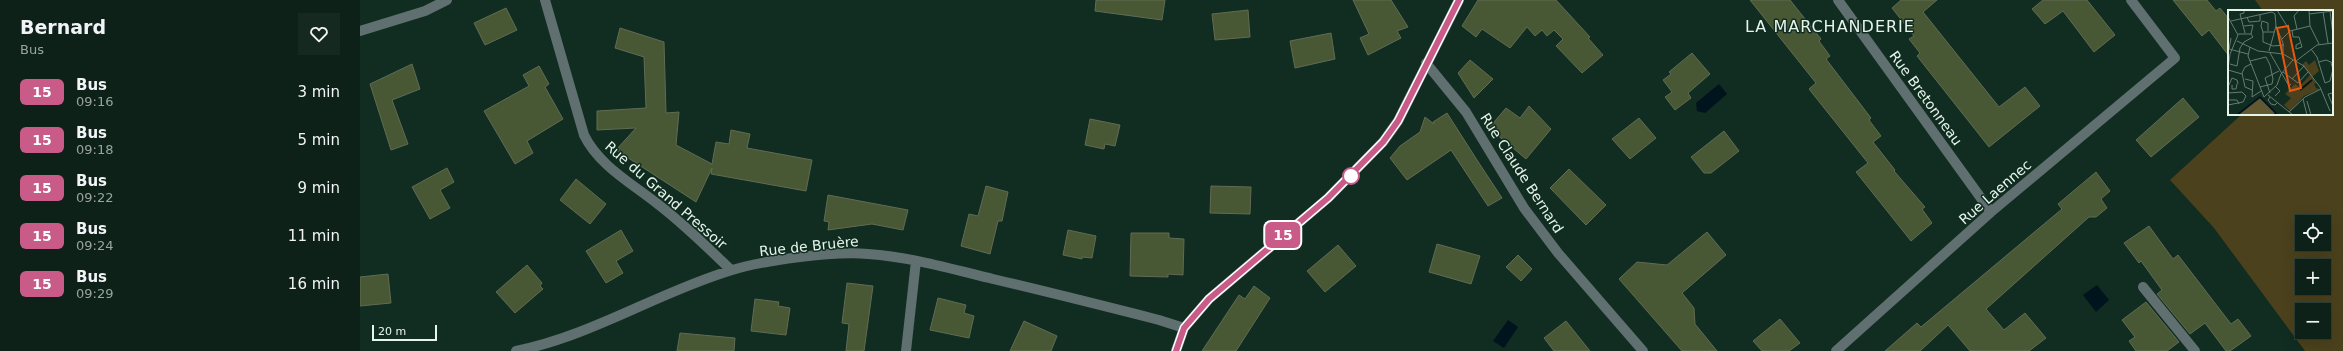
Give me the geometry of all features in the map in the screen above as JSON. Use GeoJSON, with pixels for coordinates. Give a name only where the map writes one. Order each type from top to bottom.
{"type":"FeatureCollection","features":[{"type":"Feature","properties":{"kind":"street"},"geometry":{"type":"LineString","coordinates":[[360,31],[424,11],[447,0]]}},
{"type":"Feature","properties":{"kind":"street","name":"Rue du Grand Pressoir"},"geometry":{"type":"LineString","coordinates":[[545,0],[584,135],[589,145],[600,158],[660,205],[731,270]]}},
{"type":"Feature","properties":{"kind":"street"},"geometry":{"type":"LineString","coordinates":[[1176,351],[1184,328],[1209,299],[1328,198],[1378,147],[1398,121],[1459,0]]}},
{"type":"Feature","properties":{"kind":"street","name":"Rue Bretonneau"},"geometry":{"type":"LineString","coordinates":[[1838,0],[1991,212]]}},
{"type":"Feature","properties":{"kind":"street","name":"Rue Laennec"},"geometry":{"type":"LineString","coordinates":[[1836,351],[1991,212],[2175,58],[2131,0]]}},
{"type":"Feature","properties":{"kind":"street","name":"Rue Claude Bernard"},"geometry":{"type":"LineString","coordinates":[[1426,64],[1466,112],[1524,208],[1558,253],[1643,351]]}},
{"type":"Feature","properties":{"kind":"street","name":"Rue de Bruère"},"geometry":{"type":"LineString","coordinates":[[516,351],[540,346],[568,337],[702,280],[731,270],[846,254],[893,256],[916,261],[1159,320],[1184,328]]}},
{"type":"Feature","properties":{"kind":"street"},"geometry":{"type":"LineString","coordinates":[[906,351],[916,261]]}},
{"type":"Feature","properties":{"kind":"street"},"geometry":{"type":"LineString","coordinates":[[2143,287],[2195,351]]}},
{"type":"Feature","properties":{"kind":"shaded area"},"geometry":{"type":"Polygon","coordinates":[[[2255,0],[2343,0],[2343,351],[2305,351],[2296,339],[2331,339],[2331,303],[2295,303],[2295,337],[2214,228],[2170,180],[2241,115],[2333,115],[2333,10],[2262,10],[2255,0]]]}},
{"type":"Feature","properties":{"kind":"water"},"geometry":{"type":"Polygon","coordinates":[[[1719,84],[1727,94],[1705,113],[1697,111],[1696,103],[1719,84]]]}},
{"type":"Feature","properties":{"kind":"water"},"geometry":{"type":"Polygon","coordinates":[[[2097,285],[2109,300],[2096,312],[2083,295],[2097,285]]]}},
{"type":"Feature","properties":{"kind":"water"},"geometry":{"type":"Polygon","coordinates":[[[1508,320],[1518,327],[1504,348],[1493,341],[1508,320]]]}},
{"type":"Feature","properties":{"kind":"building"},"geometry":{"type":"Polygon","coordinates":[[[1096,0],[1165,0],[1162,20],[1095,11],[1096,0]]]}},
{"type":"Feature","properties":{"kind":"building"},"geometry":{"type":"Polygon","coordinates":[[[1353,0],[1391,0],[1408,27],[1397,31],[1401,38],[1368,55],[1360,38],[1369,34],[1353,0]]]}},
{"type":"Feature","properties":{"kind":"building"},"geometry":{"type":"Polygon","coordinates":[[[1478,0],[1556,0],[1590,37],[1588,38],[1603,55],[1582,73],[1556,46],[1563,39],[1554,30],[1547,36],[1542,30],[1535,36],[1527,27],[1510,48],[1482,29],[1476,37],[1462,26],[1478,0]]]}},
{"type":"Feature","properties":{"kind":"building"},"geometry":{"type":"Polygon","coordinates":[[[1750,0],[1790,0],[1821,39],[1819,41],[1830,56],[1826,59],[1871,118],[1869,120],[1881,136],[1873,142],[1895,170],[1894,171],[1925,207],[1922,209],[1932,223],[1911,241],[1856,172],[1868,163],[1809,89],[1816,83],[1750,0]]]}},
{"type":"Feature","properties":{"kind":"building"},"geometry":{"type":"Polygon","coordinates":[[[1901,0],[1937,0],[1923,12],[1999,107],[2025,87],[2040,106],[1989,147],[1917,56],[1920,53],[1909,39],[1914,36],[1892,8],[1901,0]]]}},
{"type":"Feature","properties":{"kind":"building"},"geometry":{"type":"Polygon","coordinates":[[[2043,0],[2087,0],[2115,35],[2094,52],[2063,11],[2045,24],[2032,9],[2043,0]]]}},
{"type":"Feature","properties":{"kind":"building"},"geometry":{"type":"Polygon","coordinates":[[[2173,0],[2207,0],[2216,11],[2220,8],[2228,18],[2228,55],[2209,30],[2202,36],[2173,0]]]}},
{"type":"Feature","properties":{"kind":"building"},"geometry":{"type":"Polygon","coordinates":[[[506,8],[517,30],[485,45],[474,23],[506,8]]]}},
{"type":"Feature","properties":{"kind":"building"},"geometry":{"type":"Polygon","coordinates":[[[1248,10],[1250,37],[1215,40],[1212,14],[1248,10]]]}},
{"type":"Feature","properties":{"kind":"building"},"geometry":{"type":"Polygon","coordinates":[[[620,28],[664,42],[666,113],[679,112],[676,145],[712,164],[716,142],[729,144],[731,130],[750,134],[747,148],[812,160],[806,191],[711,174],[712,168],[696,202],[616,150],[636,128],[597,130],[597,111],[646,108],[644,57],[615,48],[620,28]]]}},
{"type":"Feature","properties":{"kind":"building"},"geometry":{"type":"Polygon","coordinates":[[[1331,33],[1335,59],[1295,68],[1290,41],[1331,33]]]}},
{"type":"Feature","properties":{"kind":"building"},"geometry":{"type":"Polygon","coordinates":[[[1692,53],[1710,74],[1688,93],[1691,98],[1675,110],[1665,97],[1672,92],[1663,80],[1671,74],[1669,72],[1692,53]]]}},
{"type":"Feature","properties":{"kind":"building"},"geometry":{"type":"Polygon","coordinates":[[[1470,60],[1493,79],[1474,98],[1458,73],[1470,60]]]}},
{"type":"Feature","properties":{"kind":"building"},"geometry":{"type":"Polygon","coordinates":[[[412,64],[420,89],[392,100],[408,144],[391,150],[370,84],[412,64]]]}},
{"type":"Feature","properties":{"kind":"building"},"geometry":{"type":"Polygon","coordinates":[[[539,66],[549,84],[545,87],[563,119],[527,141],[533,153],[515,164],[484,111],[529,86],[523,75],[539,66]]]}},
{"type":"Feature","properties":{"kind":"building"},"geometry":{"type":"Polygon","coordinates":[[[2183,98],[2199,117],[2151,157],[2136,140],[2183,98]]]}},
{"type":"Feature","properties":{"kind":"building"},"geometry":{"type":"Polygon","coordinates":[[[1529,106],[1551,129],[1526,159],[1489,128],[1506,108],[1520,118],[1529,106]]]}},
{"type":"Feature","properties":{"kind":"building"},"geometry":{"type":"Polygon","coordinates":[[[1447,113],[1502,198],[1488,206],[1451,150],[1407,180],[1390,158],[1400,146],[1420,132],[1425,117],[1434,124],[1433,122],[1447,113]]]}},
{"type":"Feature","properties":{"kind":"building"},"geometry":{"type":"Polygon","coordinates":[[[1639,118],[1656,138],[1630,159],[1612,139],[1639,118]]]}},
{"type":"Feature","properties":{"kind":"building"},"geometry":{"type":"Polygon","coordinates":[[[1090,119],[1120,125],[1115,146],[1105,144],[1104,149],[1085,145],[1090,119]]]}},
{"type":"Feature","properties":{"kind":"building"},"geometry":{"type":"Polygon","coordinates":[[[1724,131],[1739,151],[1711,173],[1704,173],[1691,157],[1724,131]]]}},
{"type":"Feature","properties":{"kind":"building"},"geometry":{"type":"Polygon","coordinates":[[[447,168],[454,182],[440,190],[450,208],[430,219],[412,187],[447,168]]]}},
{"type":"Feature","properties":{"kind":"building"},"geometry":{"type":"Polygon","coordinates":[[[1569,169],[1606,205],[1586,225],[1550,188],[1569,169]]]}},
{"type":"Feature","properties":{"kind":"building"},"geometry":{"type":"Polygon","coordinates":[[[2096,172],[2110,191],[2101,199],[2107,208],[2096,217],[2089,217],[1986,309],[2004,330],[2025,313],[2046,338],[2029,351],[1970,351],[1948,325],[1920,351],[1885,351],[1917,323],[1921,327],[2062,209],[2058,204],[2096,172]]]}},
{"type":"Feature","properties":{"kind":"building"},"geometry":{"type":"Polygon","coordinates":[[[576,179],[606,204],[590,224],[560,200],[576,179]]]}},
{"type":"Feature","properties":{"kind":"building"},"geometry":{"type":"Polygon","coordinates":[[[986,186],[1008,192],[1002,221],[998,221],[990,254],[961,246],[969,214],[978,216],[986,186]]]}},
{"type":"Feature","properties":{"kind":"building"},"geometry":{"type":"Polygon","coordinates":[[[1211,186],[1251,187],[1250,214],[1210,213],[1211,186]]]}},
{"type":"Feature","properties":{"kind":"building"},"geometry":{"type":"Polygon","coordinates":[[[828,195],[908,210],[903,230],[872,224],[828,230],[829,222],[824,221],[828,195]]]}},
{"type":"Feature","properties":{"kind":"building"},"geometry":{"type":"Polygon","coordinates":[[[2149,226],[2173,259],[2178,255],[2231,324],[2238,319],[2251,336],[2230,351],[2226,351],[2205,323],[2190,334],[2157,294],[2162,290],[2141,261],[2139,263],[2124,243],[2149,226]]]}},
{"type":"Feature","properties":{"kind":"building"},"geometry":{"type":"Polygon","coordinates":[[[621,230],[633,251],[616,261],[623,273],[606,283],[586,251],[621,230]]]}},
{"type":"Feature","properties":{"kind":"building"},"geometry":{"type":"Polygon","coordinates":[[[1068,230],[1096,236],[1092,258],[1082,257],[1082,259],[1063,255],[1068,230]]]}},
{"type":"Feature","properties":{"kind":"building"},"geometry":{"type":"Polygon","coordinates":[[[1707,232],[1726,255],[1682,293],[1694,308],[1695,324],[1717,351],[1682,351],[1619,279],[1637,262],[1667,265],[1707,232]]]}},
{"type":"Feature","properties":{"kind":"building"},"geometry":{"type":"Polygon","coordinates":[[[1131,233],[1169,233],[1169,238],[1184,239],[1183,275],[1168,274],[1168,277],[1130,276],[1131,233]]]}},
{"type":"Feature","properties":{"kind":"building"},"geometry":{"type":"Polygon","coordinates":[[[1437,244],[1480,256],[1471,284],[1429,272],[1437,244]]]}},
{"type":"Feature","properties":{"kind":"building"},"geometry":{"type":"Polygon","coordinates":[[[1338,245],[1356,266],[1325,292],[1307,271],[1338,245]]]}},
{"type":"Feature","properties":{"kind":"building"},"geometry":{"type":"Polygon","coordinates":[[[1518,255],[1532,269],[1521,281],[1506,267],[1518,255]]]}},
{"type":"Feature","properties":{"kind":"building"},"geometry":{"type":"Polygon","coordinates":[[[527,265],[542,283],[540,286],[543,289],[515,313],[496,292],[527,265]]]}},
{"type":"Feature","properties":{"kind":"building"},"geometry":{"type":"Polygon","coordinates":[[[388,274],[391,303],[360,306],[360,277],[388,274]]]}},
{"type":"Feature","properties":{"kind":"building"},"geometry":{"type":"Polygon","coordinates":[[[847,283],[873,286],[864,351],[846,351],[849,324],[842,323],[847,283]]]}},
{"type":"Feature","properties":{"kind":"building"},"geometry":{"type":"Polygon","coordinates":[[[1254,286],[1270,298],[1236,351],[1202,351],[1239,295],[1245,299],[1254,286]]]}},
{"type":"Feature","properties":{"kind":"building"},"geometry":{"type":"Polygon","coordinates":[[[938,298],[966,305],[964,313],[974,316],[969,338],[930,330],[938,298]]]}},
{"type":"Feature","properties":{"kind":"building"},"geometry":{"type":"Polygon","coordinates":[[[755,299],[779,302],[778,306],[790,308],[786,335],[751,331],[755,299]]]}},
{"type":"Feature","properties":{"kind":"building"},"geometry":{"type":"Polygon","coordinates":[[[2146,302],[2179,342],[2167,351],[2136,351],[2129,341],[2135,337],[2122,320],[2146,302]]]}},
{"type":"Feature","properties":{"kind":"building"},"geometry":{"type":"Polygon","coordinates":[[[1780,319],[1800,343],[1789,351],[1762,351],[1753,341],[1780,319]]]}},
{"type":"Feature","properties":{"kind":"building"},"geometry":{"type":"Polygon","coordinates":[[[1024,321],[1057,336],[1051,351],[1010,351],[1024,321]]]}},
{"type":"Feature","properties":{"kind":"building"},"geometry":{"type":"Polygon","coordinates":[[[1566,321],[1590,351],[1554,351],[1544,338],[1566,321]]]}},
{"type":"Feature","properties":{"kind":"building"},"geometry":{"type":"Polygon","coordinates":[[[680,333],[735,338],[734,351],[677,351],[680,333]]]}},
{"type":"Feature","properties":{"kind":"bus line","name":"15"},"geometry":{"type":"LineString","coordinates":[[1176,351],[1184,328],[1209,299],[1328,198],[1383,142],[1398,121],[1459,0]]}},
{"type":"Feature","properties":{"kind":"district","name":"LA MARCHANDERIE"},"geometry":{"type":"Point","coordinates":[1830,26]}}]}
